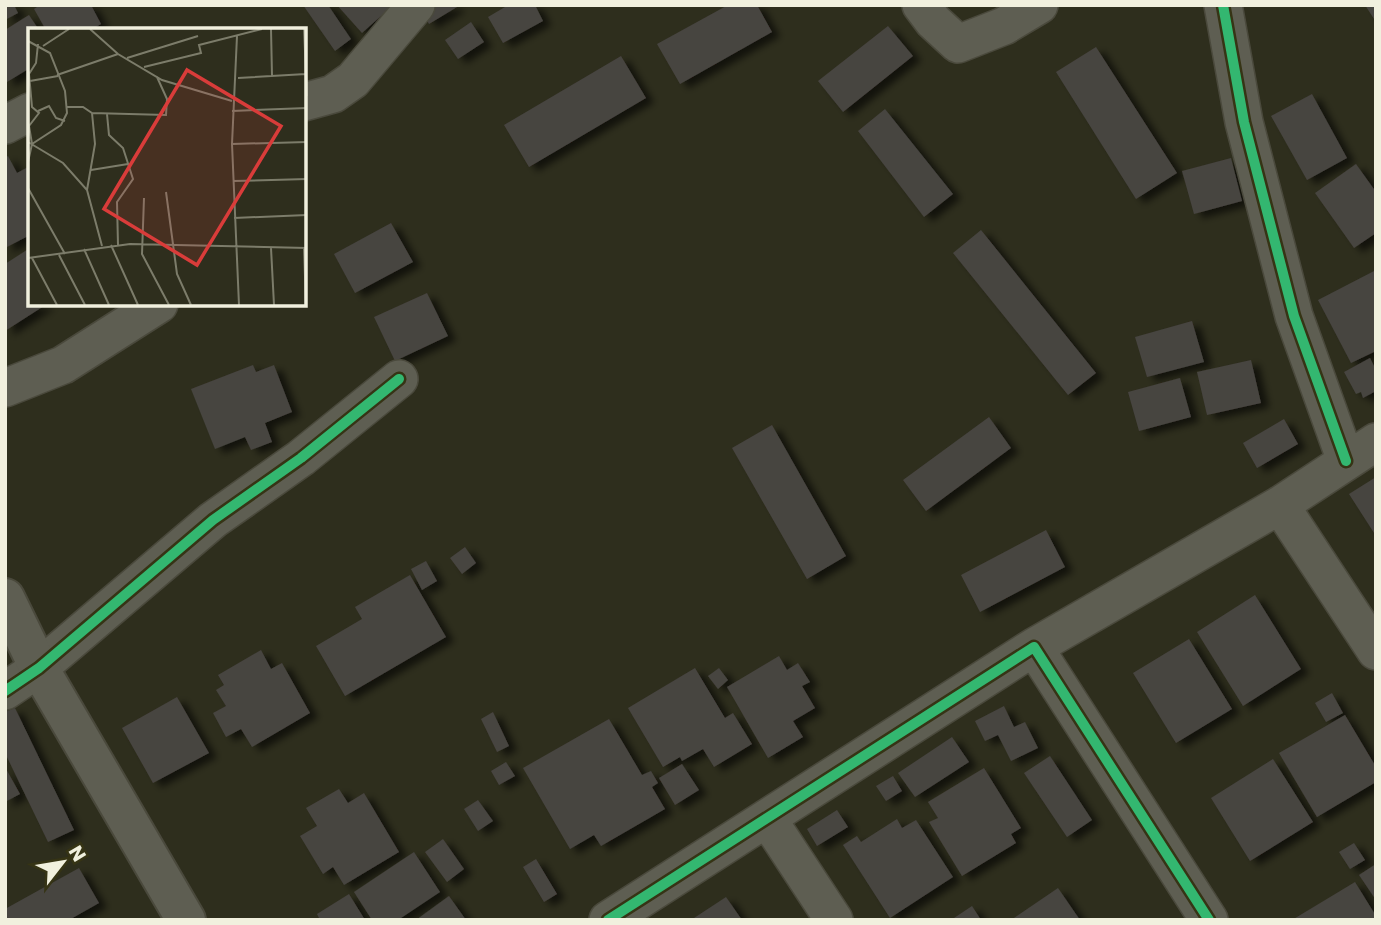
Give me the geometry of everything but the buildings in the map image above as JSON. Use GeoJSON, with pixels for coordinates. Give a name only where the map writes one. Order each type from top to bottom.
{"type":"FeatureCollection","features":[{"type":"Feature","properties":{"kind":"street"},"geometry":{"type":"LineString","coordinates":[[306,101],[332,94],[353,80],[416,5]]}},
{"type":"Feature","properties":{"kind":"street"},"geometry":{"type":"LineString","coordinates":[[921,5],[933,21],[958,44],[1004,26],[1039,5]]}},
{"type":"Feature","properties":{"kind":"street"},"geometry":{"type":"LineString","coordinates":[[608,920],[1034,647],[1280,505],[1361,452],[1294,316],[1244,122],[1223,5]]}},
{"type":"Feature","properties":{"kind":"street"},"geometry":{"type":"LineString","coordinates":[[5,125],[28,113]]}},
{"type":"Feature","properties":{"kind":"street"},"geometry":{"type":"LineString","coordinates":[[5,388],[63,365],[156,306]]}},
{"type":"Feature","properties":{"kind":"street"},"geometry":{"type":"LineString","coordinates":[[5,691],[39,668],[213,520],[301,458],[399,379]]}},
{"type":"Feature","properties":{"kind":"street"},"geometry":{"type":"LineString","coordinates":[[1280,505],[1376,651]]}},
{"type":"Feature","properties":{"kind":"street"},"geometry":{"type":"LineString","coordinates":[[5,598],[39,668],[186,920]]}},
{"type":"Feature","properties":{"kind":"street"},"geometry":{"type":"LineString","coordinates":[[1034,647],[1209,920]]}},
{"type":"Feature","properties":{"kind":"street"},"geometry":{"type":"LineString","coordinates":[[768,818],[834,920]]}},
{"type":"Feature","properties":{"kind":"cycle path"},"geometry":{"type":"LineString","coordinates":[[1223,5],[1244,122],[1294,316],[1346,461]]}},
{"type":"Feature","properties":{"kind":"cycle path"},"geometry":{"type":"LineString","coordinates":[[5,691],[39,668],[213,520],[301,458],[399,379]]}},
{"type":"Feature","properties":{"kind":"cycle path"},"geometry":{"type":"LineString","coordinates":[[608,920],[1034,647],[1209,920]]}}]}
